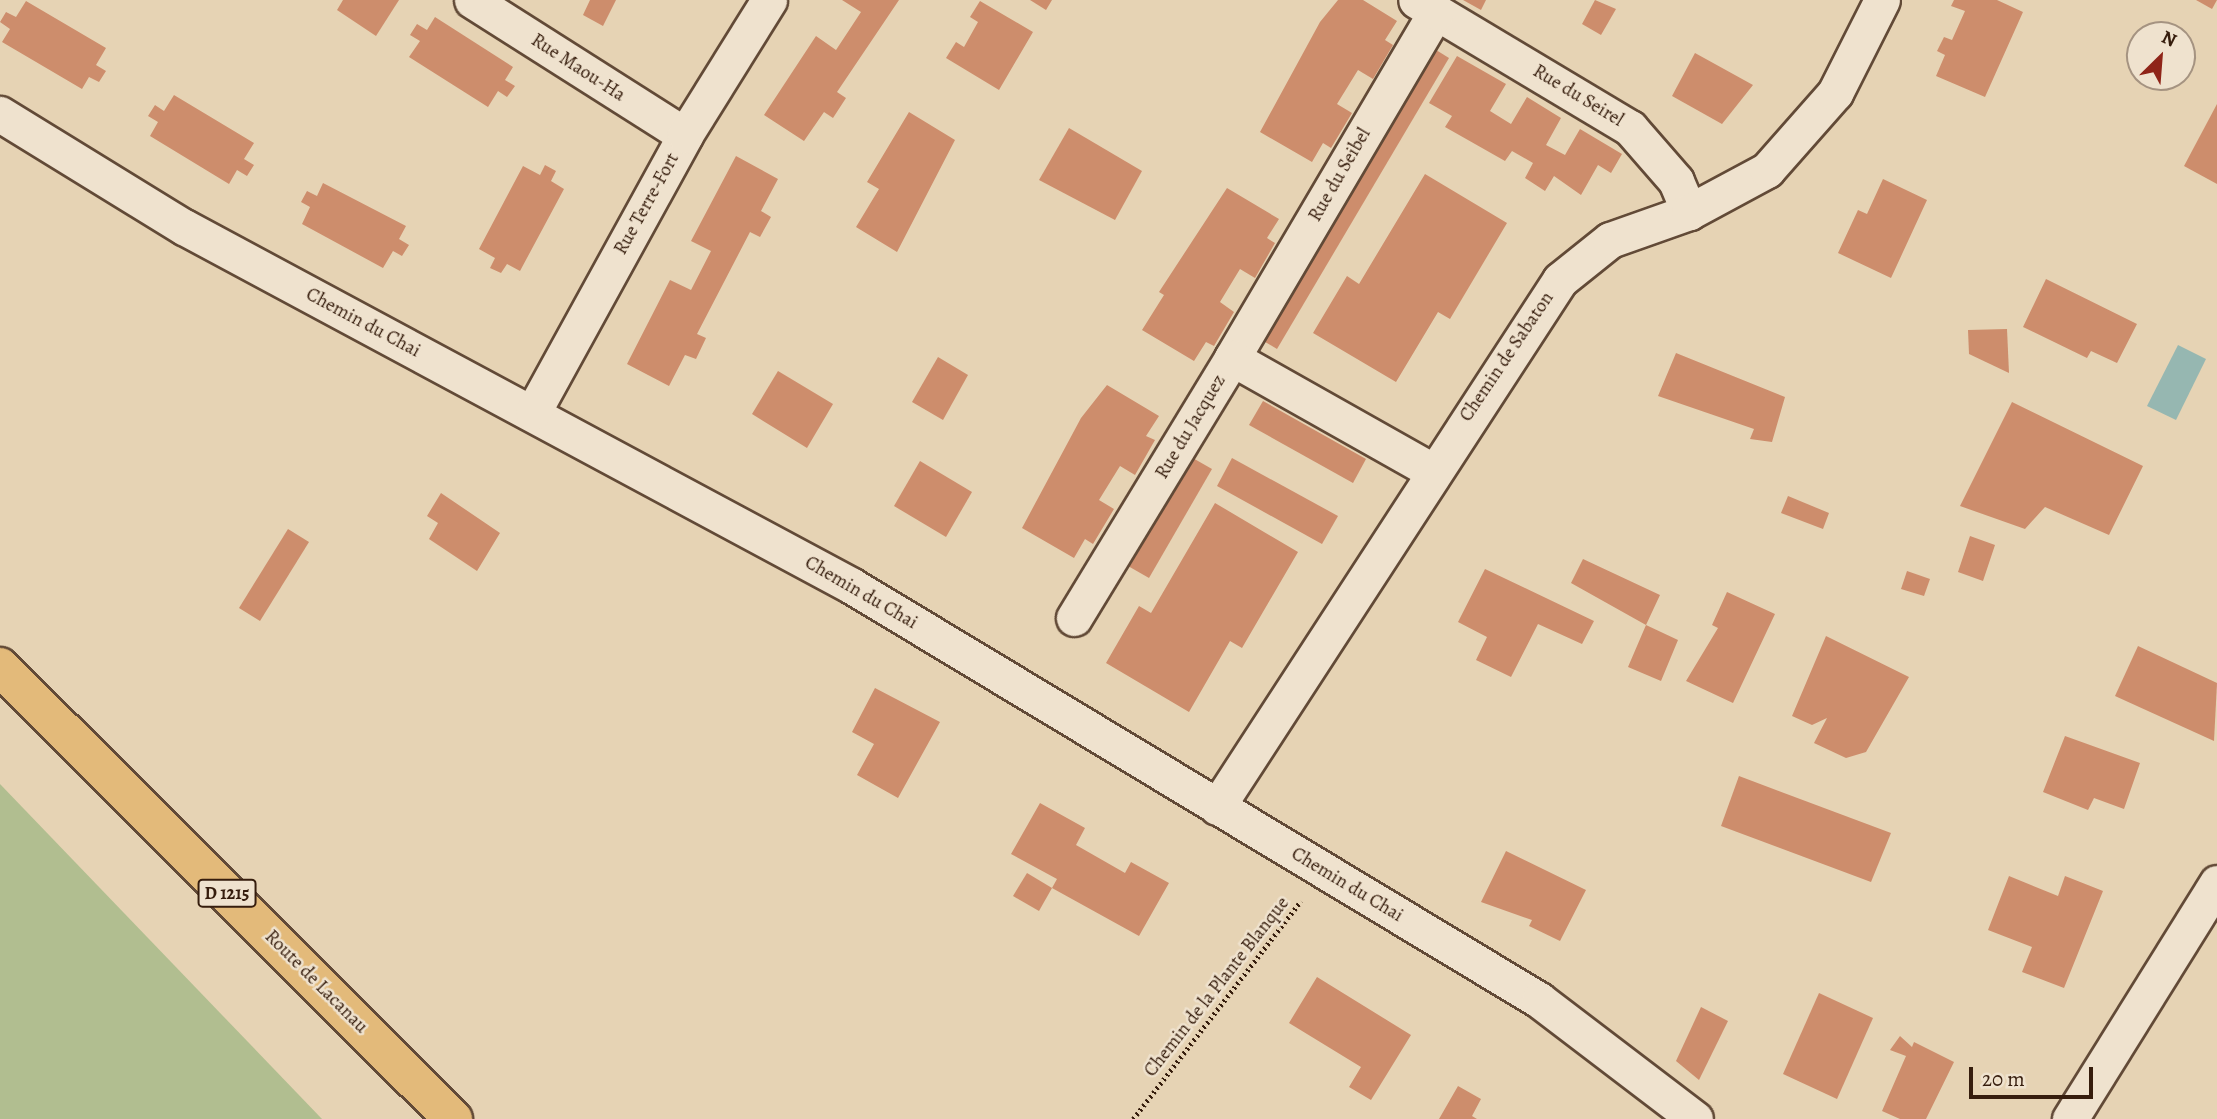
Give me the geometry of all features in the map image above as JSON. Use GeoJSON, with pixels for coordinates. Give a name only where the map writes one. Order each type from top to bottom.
{"type":"FeatureCollection","features":[{"type":"Feature","properties":{"kind":"main road","name":"Route de Lacanau"},"geometry":{"type":"LineString","coordinates":[[0,667],[453,1119]]}},
{"type":"Feature","properties":{"kind":"street","name":"Rue Maou-Ha"},"geometry":{"type":"LineString","coordinates":[[472,0],[685,135]]}},
{"type":"Feature","properties":{"kind":"street","name":"Rue Terre-Fort"},"geometry":{"type":"LineString","coordinates":[[533,412],[685,135],[769,0]]}},
{"type":"Feature","properties":{"kind":"street","name":"Chemin de Sabaton"},"geometry":{"type":"LineString","coordinates":[[1217,807],[1431,470],[1560,280],[1610,240],[1689,212],[1767,170],[1835,93],[1882,0]]}},
{"type":"Feature","properties":{"kind":"street","name":"Rue du Seirel"},"geometry":{"type":"LineString","coordinates":[[1426,6],[1630,128],[1676,181],[1689,212]]}},
{"type":"Feature","properties":{"kind":"street","name":"Rue du Seibel"},"geometry":{"type":"LineString","coordinates":[[1232,358],[1426,6]]}},
{"type":"Feature","properties":{"kind":"street","name":"Chemin du Chai"},"geometry":{"type":"LineString","coordinates":[[0,114],[184,227],[533,412],[852,586],[1539,1000],[1695,1119]]}},
{"type":"Feature","properties":{"kind":"street","name":"Rue du Jacquez"},"geometry":{"type":"LineString","coordinates":[[1074,618],[1232,358],[1431,470]]}},
{"type":"Feature","properties":{"kind":"street"},"geometry":{"type":"LineString","coordinates":[[2070,1119],[2217,883]]}},
{"type":"Feature","properties":{"kind":"path","name":"Chemin de la Plante Blanque"},"geometry":{"type":"LineString","coordinates":[[1133,1119],[1325,872]]}},
{"type":"Feature","properties":{"kind":"green space"},"geometry":{"type":"Polygon","coordinates":[[[0,784],[322,1119],[0,1119],[0,784]]]}},
{"type":"Feature","properties":{"kind":"water"},"geometry":{"type":"Polygon","coordinates":[[[2178,345],[2206,359],[2176,420],[2147,406],[2178,345]]]}},
{"type":"Feature","properties":{"kind":"building"},"geometry":{"type":"Polygon","coordinates":[[[343,0],[399,0],[376,36],[337,10],[343,0]]]}},
{"type":"Feature","properties":{"kind":"building"},"geometry":{"type":"Polygon","coordinates":[[[590,0],[616,0],[603,26],[583,15],[590,0]]]}},
{"type":"Feature","properties":{"kind":"building"},"geometry":{"type":"Polygon","coordinates":[[[842,0],[899,0],[837,92],[846,98],[833,118],[824,112],[804,141],[764,115],[816,36],[836,50],[861,12],[842,0]]]}},
{"type":"Feature","properties":{"kind":"building"},"geometry":{"type":"Polygon","coordinates":[[[1030,0],[1052,0],[1046,10],[1030,0]]]}},
{"type":"Feature","properties":{"kind":"building"},"geometry":{"type":"Polygon","coordinates":[[[1338,0],[1363,0],[1397,21],[1385,40],[1393,45],[1373,79],[1358,70],[1337,104],[1352,113],[1331,148],[1323,143],[1312,162],[1260,132],[1320,22],[1338,0]]]}},
{"type":"Feature","properties":{"kind":"building"},"geometry":{"type":"Polygon","coordinates":[[[1463,0],[1486,0],[1481,10],[1463,0]]]}},
{"type":"Feature","properties":{"kind":"building"},"geometry":{"type":"Polygon","coordinates":[[[1595,0],[1616,9],[1601,35],[1582,24],[1595,0]]]}},
{"type":"Feature","properties":{"kind":"building"},"geometry":{"type":"Polygon","coordinates":[[[1954,0],[1997,0],[2023,12],[1985,97],[1936,76],[1945,55],[1937,51],[1944,37],[1952,40],[1965,11],[1951,6],[1954,0]]]}},
{"type":"Feature","properties":{"kind":"building"},"geometry":{"type":"Polygon","coordinates":[[[2196,0],[2217,0],[2212,9],[2196,0]]]}},
{"type":"Feature","properties":{"kind":"building"},"geometry":{"type":"Polygon","coordinates":[[[26,1],[106,48],[96,65],[106,71],[99,82],[89,77],[82,89],[2,42],[10,29],[0,22],[6,12],[16,17],[26,1]]]}},
{"type":"Feature","properties":{"kind":"building"},"geometry":{"type":"Polygon","coordinates":[[[980,1],[1033,32],[999,90],[946,58],[956,42],[964,47],[978,22],[970,17],[980,1]]]}},
{"type":"Feature","properties":{"kind":"building"},"geometry":{"type":"Polygon","coordinates":[[[435,17],[513,67],[505,80],[515,86],[507,97],[498,91],[488,107],[409,57],[420,41],[410,35],[417,24],[427,30],[435,17]]]}},
{"type":"Feature","properties":{"kind":"building"},"geometry":{"type":"Polygon","coordinates":[[[1428,45],[1449,58],[1277,349],[1255,336],[1428,45]]]}},
{"type":"Feature","properties":{"kind":"building"},"geometry":{"type":"Polygon","coordinates":[[[1695,53],[1753,85],[1722,124],[1672,96],[1695,53]]]}},
{"type":"Feature","properties":{"kind":"building"},"geometry":{"type":"Polygon","coordinates":[[[1457,56],[1506,84],[1490,111],[1511,124],[1527,97],[1561,118],[1546,145],[1565,155],[1580,129],[1622,154],[1611,173],[1598,165],[1581,195],[1554,176],[1545,191],[1525,178],[1533,163],[1512,151],[1505,161],[1445,127],[1452,116],[1429,103],[1457,56]]]}},
{"type":"Feature","properties":{"kind":"building"},"geometry":{"type":"Polygon","coordinates":[[[174,95],[254,143],[244,159],[254,165],[247,176],[237,170],[229,184],[150,136],[158,122],[148,116],[155,105],[164,111],[174,95]]]}},
{"type":"Feature","properties":{"kind":"building"},"geometry":{"type":"Polygon","coordinates":[[[2217,104],[2217,184],[2184,166],[2217,104]]]}},
{"type":"Feature","properties":{"kind":"building"},"geometry":{"type":"Polygon","coordinates":[[[909,112],[955,140],[897,252],[856,227],[879,189],[867,182],[909,112]]]}},
{"type":"Feature","properties":{"kind":"building"},"geometry":{"type":"Polygon","coordinates":[[[1069,128],[1142,171],[1115,220],[1039,180],[1069,128]]]}},
{"type":"Feature","properties":{"kind":"building"},"geometry":{"type":"Polygon","coordinates":[[[736,156],[778,179],[761,211],[771,217],[760,237],[750,232],[697,334],[706,338],[696,359],[685,355],[669,386],[627,364],[670,280],[691,290],[711,251],[691,241],[736,156]]]}},
{"type":"Feature","properties":{"kind":"building"},"geometry":{"type":"Polygon","coordinates":[[[545,165],[556,171],[551,181],[564,189],[520,271],[507,264],[501,273],[490,268],[495,258],[479,249],[523,166],[540,175],[545,165]]]}},
{"type":"Feature","properties":{"kind":"building"},"geometry":{"type":"Polygon","coordinates":[[[1425,174],[1507,223],[1450,319],[1438,312],[1396,382],[1313,333],[1347,276],[1359,284],[1425,174]]]}},
{"type":"Feature","properties":{"kind":"building"},"geometry":{"type":"Polygon","coordinates":[[[1883,179],[1927,200],[1891,278],[1838,253],[1858,210],[1867,214],[1883,179]]]}},
{"type":"Feature","properties":{"kind":"building"},"geometry":{"type":"Polygon","coordinates":[[[323,183],[406,226],[399,239],[409,245],[402,256],[393,251],[383,268],[302,224],[310,207],[301,202],[307,191],[317,196],[323,183]]]}},
{"type":"Feature","properties":{"kind":"building"},"geometry":{"type":"Polygon","coordinates":[[[1227,188],[1279,219],[1267,238],[1275,243],[1255,278],[1240,269],[1220,302],[1234,312],[1214,346],[1206,342],[1194,361],[1142,330],[1164,295],[1159,292],[1227,188]]]}},
{"type":"Feature","properties":{"kind":"building"},"geometry":{"type":"Polygon","coordinates":[[[2046,279],[2137,324],[2117,363],[2091,351],[2087,358],[2023,327],[2046,279]]]}},
{"type":"Feature","properties":{"kind":"building"},"geometry":{"type":"Polygon","coordinates":[[[2007,329],[2009,373],[1969,354],[1968,330],[2007,329]]]}},
{"type":"Feature","properties":{"kind":"building"},"geometry":{"type":"Polygon","coordinates":[[[1676,353],[1785,397],[1772,442],[1750,439],[1754,429],[1658,396],[1676,353]]]}},
{"type":"Feature","properties":{"kind":"building"},"geometry":{"type":"Polygon","coordinates":[[[938,357],[968,375],[943,420],[912,402],[938,357]]]}},
{"type":"Feature","properties":{"kind":"building"},"geometry":{"type":"Polygon","coordinates":[[[778,371],[833,404],[807,448],[752,414],[778,371]]]}},
{"type":"Feature","properties":{"kind":"building"},"geometry":{"type":"Polygon","coordinates":[[[1107,385],[1159,416],[1146,436],[1155,440],[1135,475],[1120,466],[1099,500],[1114,509],[1093,544],[1085,539],[1074,558],[1022,528],[1081,418],[1107,385]]]}},
{"type":"Feature","properties":{"kind":"building"},"geometry":{"type":"Polygon","coordinates":[[[1263,401],[1366,459],[1353,483],[1249,425],[1263,401]]]}},
{"type":"Feature","properties":{"kind":"building"},"geometry":{"type":"Polygon","coordinates":[[[2012,402],[2143,466],[2109,535],[2045,507],[2025,529],[1960,506],[2012,402]]]}},
{"type":"Feature","properties":{"kind":"building"},"geometry":{"type":"Polygon","coordinates":[[[1184,453],[1212,469],[1149,578],[1121,562],[1184,453]]]}},
{"type":"Feature","properties":{"kind":"building"},"geometry":{"type":"Polygon","coordinates":[[[1232,458],[1338,516],[1322,544],[1217,486],[1232,458]]]}},
{"type":"Feature","properties":{"kind":"building"},"geometry":{"type":"Polygon","coordinates":[[[920,461],[972,492],[946,537],[894,506],[920,461]]]}},
{"type":"Feature","properties":{"kind":"building"},"geometry":{"type":"Polygon","coordinates":[[[441,493],[500,533],[477,571],[429,539],[438,523],[427,516],[441,493]]]}},
{"type":"Feature","properties":{"kind":"building"},"geometry":{"type":"Polygon","coordinates":[[[1788,496],[1829,513],[1823,529],[1781,513],[1788,496]]]}},
{"type":"Feature","properties":{"kind":"building"},"geometry":{"type":"Polygon","coordinates":[[[1215,503],[1298,552],[1242,648],[1230,641],[1189,712],[1106,663],[1139,606],[1151,613],[1215,503]]]}},
{"type":"Feature","properties":{"kind":"building"},"geometry":{"type":"Polygon","coordinates":[[[288,529],[309,542],[260,621],[239,608],[288,529]]]}},
{"type":"Feature","properties":{"kind":"building"},"geometry":{"type":"Polygon","coordinates":[[[1970,536],[1995,545],[1983,581],[1958,572],[1970,536]]]}},
{"type":"Feature","properties":{"kind":"building"},"geometry":{"type":"Polygon","coordinates":[[[1583,559],[1660,595],[1646,625],[1571,583],[1583,559]]]}},
{"type":"Feature","properties":{"kind":"building"},"geometry":{"type":"Polygon","coordinates":[[[1485,569],[1594,621],[1582,644],[1538,624],[1511,677],[1476,660],[1487,637],[1458,622],[1485,569]]]}},
{"type":"Feature","properties":{"kind":"building"},"geometry":{"type":"Polygon","coordinates":[[[1907,571],[1930,579],[1924,596],[1901,589],[1907,571]]]}},
{"type":"Feature","properties":{"kind":"building"},"geometry":{"type":"Polygon","coordinates":[[[1727,592],[1775,614],[1733,703],[1686,681],[1718,628],[1712,625],[1727,592]]]}},
{"type":"Feature","properties":{"kind":"building"},"geometry":{"type":"Polygon","coordinates":[[[1646,625],[1678,640],[1661,681],[1628,667],[1646,625]]]}},
{"type":"Feature","properties":{"kind":"building"},"geometry":{"type":"Polygon","coordinates":[[[1826,636],[1909,677],[1866,752],[1846,758],[1814,743],[1827,718],[1812,725],[1792,716],[1826,636]]]}},
{"type":"Feature","properties":{"kind":"building"},"geometry":{"type":"Polygon","coordinates":[[[2138,646],[2217,683],[2214,741],[2115,696],[2138,646]]]}},
{"type":"Feature","properties":{"kind":"building"},"geometry":{"type":"Polygon","coordinates":[[[875,688],[940,722],[898,798],[857,775],[874,744],[852,732],[875,688]]]}},
{"type":"Feature","properties":{"kind":"building"},"geometry":{"type":"Polygon","coordinates":[[[2065,736],[2140,763],[2124,809],[2094,798],[2088,810],[2043,792],[2065,736]]]}},
{"type":"Feature","properties":{"kind":"building"},"geometry":{"type":"Polygon","coordinates":[[[1739,776],[1891,833],[1871,882],[1721,826],[1739,776]]]}},
{"type":"Feature","properties":{"kind":"building"},"geometry":{"type":"Polygon","coordinates":[[[1040,803],[1085,828],[1076,845],[1125,873],[1131,862],[1169,883],[1139,936],[1052,888],[1057,879],[1011,854],[1040,803]]]}},
{"type":"Feature","properties":{"kind":"building"},"geometry":{"type":"Polygon","coordinates":[[[1506,851],[1586,890],[1560,941],[1529,926],[1532,920],[1481,902],[1506,851]]]}},
{"type":"Feature","properties":{"kind":"building"},"geometry":{"type":"Polygon","coordinates":[[[1027,873],[1052,888],[1039,911],[1013,896],[1027,873]]]}},
{"type":"Feature","properties":{"kind":"building"},"geometry":{"type":"Polygon","coordinates":[[[2009,876],[2058,896],[2065,876],[2103,891],[2064,988],[2022,972],[2032,947],[1988,930],[2009,876]]]}},
{"type":"Feature","properties":{"kind":"building"},"geometry":{"type":"Polygon","coordinates":[[[1317,977],[1411,1035],[1371,1100],[1349,1087],[1361,1067],[1289,1023],[1317,977]]]}},
{"type":"Feature","properties":{"kind":"building"},"geometry":{"type":"Polygon","coordinates":[[[1819,993],[1873,1018],[1837,1099],[1783,1074],[1819,993]]]}},
{"type":"Feature","properties":{"kind":"building"},"geometry":{"type":"Polygon","coordinates":[[[1701,1007],[1728,1021],[1699,1080],[1676,1061],[1701,1007]]]}},
{"type":"Feature","properties":{"kind":"building"},"geometry":{"type":"Polygon","coordinates":[[[1900,1036],[1912,1047],[1914,1042],[1954,1062],[1926,1119],[1900,1119],[1882,1111],[1906,1056],[1890,1050],[1900,1036]]]}},
{"type":"Feature","properties":{"kind":"building"},"geometry":{"type":"Polygon","coordinates":[[[1458,1086],[1481,1099],[1472,1116],[1477,1119],[1439,1119],[1458,1086]]]}}]}
